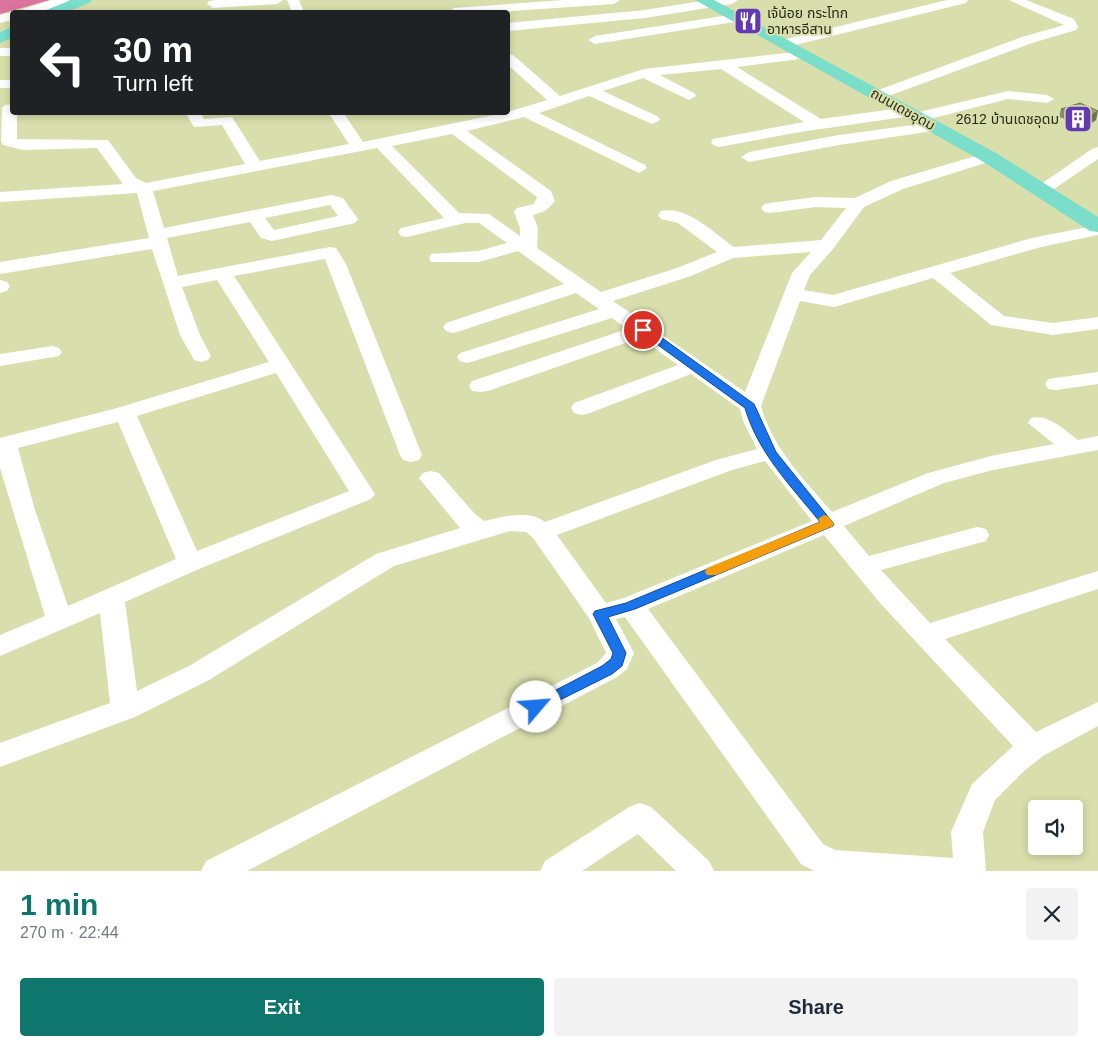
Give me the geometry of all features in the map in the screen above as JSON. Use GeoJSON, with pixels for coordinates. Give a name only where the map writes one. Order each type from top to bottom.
{"type":"FeatureCollection","features":[{"type":"Feature","properties":{"kind":"main road"},"geometry":{"type":"LineString","coordinates":[[60,10],[84,0]]}},
{"type":"Feature","properties":{"kind":"main road","name":"ถนนเดชอุดม"},"geometry":{"type":"LineString","coordinates":[[707,2],[734,9],[783,44],[989,157],[1042,189],[1098,228]]}},
{"type":"Feature","properties":{"kind":"main road"},"geometry":{"type":"LineString","coordinates":[[0,38],[10,23]]}},
{"type":"Feature","properties":{"kind":"street"},"geometry":{"type":"LineString","coordinates":[[34,10],[63,0]]}},
{"type":"Feature","properties":{"kind":"street"},"geometry":{"type":"LineString","coordinates":[[212,6],[276,0]]}},
{"type":"Feature","properties":{"kind":"street"},"geometry":{"type":"LineString","coordinates":[[481,10],[614,0]]}},
{"type":"Feature","properties":{"kind":"street"},"geometry":{"type":"LineString","coordinates":[[783,44],[962,0]]}},
{"type":"Feature","properties":{"kind":"street"},"geometry":{"type":"LineString","coordinates":[[878,95],[1027,40],[1072,27],[1068,22],[1016,0]]}},
{"type":"Feature","properties":{"kind":"street"},"geometry":{"type":"LineString","coordinates":[[510,27],[645,14],[707,2]]}},
{"type":"Feature","properties":{"kind":"street"},"geometry":{"type":"LineString","coordinates":[[595,40],[734,9]]}},
{"type":"Feature","properties":{"kind":"street"},"geometry":{"type":"LineString","coordinates":[[0,28],[10,23]]}},
{"type":"Feature","properties":{"kind":"street"},"geometry":{"type":"LineString","coordinates":[[0,197],[144,188],[455,129],[526,112],[644,73],[803,55]]}},
{"type":"Feature","properties":{"kind":"street"},"geometry":{"type":"LineString","coordinates":[[510,61],[557,101]]}},
{"type":"Feature","properties":{"kind":"street"},"geometry":{"type":"LineString","coordinates":[[725,65],[818,124]]}},
{"type":"Feature","properties":{"kind":"street"},"geometry":{"type":"LineString","coordinates":[[644,73],[689,96]]}},
{"type":"Feature","properties":{"kind":"street"},"geometry":{"type":"LineString","coordinates":[[590,91],[652,119]]}},
{"type":"Feature","properties":{"kind":"street"},"geometry":{"type":"LineString","coordinates":[[719,142],[818,124],[913,114],[1008,95],[1047,99]]}},
{"type":"Feature","properties":{"kind":"street"},"geometry":{"type":"LineString","coordinates":[[7,108],[9,142],[23,145],[102,143],[130,182],[144,188]]}},
{"type":"Feature","properties":{"kind":"street"},"geometry":{"type":"LineString","coordinates":[[526,112],[639,168]]}},
{"type":"Feature","properties":{"kind":"street"},"geometry":{"type":"LineString","coordinates":[[194,115],[199,124],[227,120],[256,168]]}},
{"type":"Feature","properties":{"kind":"street"},"geometry":{"type":"LineString","coordinates":[[337,115],[360,148]]}},
{"type":"Feature","properties":{"kind":"street"},"geometry":{"type":"LineString","coordinates":[[749,157],[839,140],[935,127]]}},
{"type":"Feature","properties":{"kind":"street"},"geometry":{"type":"LineString","coordinates":[[455,129],[545,195],[546,201],[540,208],[523,212],[529,228],[524,248]]}},
{"type":"Feature","properties":{"kind":"street"},"geometry":{"type":"LineString","coordinates":[[381,143],[454,218],[483,218],[750,406]]}},
{"type":"Feature","properties":{"kind":"street"},"geometry":{"type":"LineString","coordinates":[[1042,189],[1098,152]]}},
{"type":"Feature","properties":{"kind":"street"},"geometry":{"type":"LineString","coordinates":[[770,208],[816,202],[858,203],[897,185],[989,157]]}},
{"type":"Feature","properties":{"kind":"street"},"geometry":{"type":"LineString","coordinates":[[144,188],[172,283],[190,335],[201,356]]}},
{"type":"Feature","properties":{"kind":"street"},"geometry":{"type":"LineString","coordinates":[[858,203],[827,245],[800,273],[794,294],[750,406],[754,421],[770,453],[863,566],[925,635],[1033,748]]}},
{"type":"Feature","properties":{"kind":"street"},"geometry":{"type":"LineString","coordinates":[[667,215],[684,219],[730,253]]}},
{"type":"Feature","properties":{"kind":"street"},"geometry":{"type":"LineString","coordinates":[[1,280],[159,238],[255,216]]}},
{"type":"Feature","properties":{"kind":"street"},"geometry":{"type":"LineString","coordinates":[[407,232],[462,219]]}},
{"type":"Feature","properties":{"kind":"street"},"geometry":{"type":"LineString","coordinates":[[794,294],[834,300],[1038,242],[1098,228]]}},
{"type":"Feature","properties":{"kind":"street"},"geometry":{"type":"LineString","coordinates":[[599,299],[684,272],[730,253],[827,245]]}},
{"type":"Feature","properties":{"kind":"street"},"geometry":{"type":"LineString","coordinates":[[438,258],[480,256],[524,248]]}},
{"type":"Feature","properties":{"kind":"street"},"geometry":{"type":"LineString","coordinates":[[172,283],[330,252],[337,264],[411,455]]}},
{"type":"Feature","properties":{"kind":"street"},"geometry":{"type":"LineString","coordinates":[[935,271],[998,321],[1053,329],[1098,323]]}},
{"type":"Feature","properties":{"kind":"street"},"geometry":{"type":"LineString","coordinates":[[0,646],[190,563],[363,494],[222,272]]}},
{"type":"Feature","properties":{"kind":"street"},"geometry":{"type":"LineString","coordinates":[[453,327],[580,285]]}},
{"type":"Feature","properties":{"kind":"street"},"geometry":{"type":"LineString","coordinates":[[467,357],[616,310]]}},
{"type":"Feature","properties":{"kind":"street"},"geometry":{"type":"LineString","coordinates":[[480,386],[643,330]]}},
{"type":"Feature","properties":{"kind":"street"},"geometry":{"type":"LineString","coordinates":[[0,360],[52,352]]}},
{"type":"Feature","properties":{"kind":"street"},"geometry":{"type":"LineString","coordinates":[[59,619],[2,445],[125,412],[281,365]]}},
{"type":"Feature","properties":{"kind":"street"},"geometry":{"type":"LineString","coordinates":[[582,408],[693,366]]}},
{"type":"Feature","properties":{"kind":"street"},"geometry":{"type":"LineString","coordinates":[[1056,384],[1098,378]]}},
{"type":"Feature","properties":{"kind":"street"},"geometry":{"type":"LineString","coordinates":[[125,412],[190,563]]}},
{"type":"Feature","properties":{"kind":"street"},"geometry":{"type":"LineString","coordinates":[[1039,423],[1074,447]]}},
{"type":"Feature","properties":{"kind":"street"},"geometry":{"type":"LineString","coordinates":[[600,614],[630,606],[936,478],[992,463],[1098,443]]}},
{"type":"Feature","properties":{"kind":"street"},"geometry":{"type":"LineString","coordinates":[[542,532],[724,464],[770,453]]}},
{"type":"Feature","properties":{"kind":"street"},"geometry":{"type":"LineString","coordinates":[[431,478],[466,520],[480,530]]}},
{"type":"Feature","properties":{"kind":"street"},"geometry":{"type":"LineString","coordinates":[[0,755],[125,709],[199,673],[385,560],[480,530],[510,523],[532,524],[542,532],[600,614],[620,653],[617,662],[607,670],[217,871]]}},
{"type":"Feature","properties":{"kind":"street"},"geometry":{"type":"LineString","coordinates":[[863,566],[977,535]]}},
{"type":"Feature","properties":{"kind":"street"},"geometry":{"type":"LineString","coordinates":[[925,635],[1098,580]]}},
{"type":"Feature","properties":{"kind":"street"},"geometry":{"type":"LineString","coordinates":[[111,597],[125,709]]}},
{"type":"Feature","properties":{"kind":"street"},"geometry":{"type":"LineString","coordinates":[[630,606],[812,854],[831,864],[950,871]]}},
{"type":"Feature","properties":{"kind":"street"},"geometry":{"type":"LineString","coordinates":[[970,871],[967,832],[983,793],[1013,763],[1033,748],[1098,713]]}},
{"type":"Feature","properties":{"kind":"street"},"geometry":{"type":"LineString","coordinates":[[556,871],[640,816],[698,871]]}},
{"type":"Feature","properties":{"kind":"shaded area"},"geometry":{"type":"Polygon","coordinates":[[[0,0],[50,0],[10,10],[0,14],[0,0]]]}},
{"type":"Feature","properties":{"kind":"building"},"geometry":{"type":"Polygon","coordinates":[[[1080,103],[1098,111],[1088,117],[1061,109],[1080,103]]]}},
{"type":"Feature","properties":{"kind":"slow traffic"},"geometry":{"type":"LineString","coordinates":[[711,572],[803,532],[828,524],[824,519]]}},
{"type":"Feature","properties":{"kind":"place","name":"เจ้น้อย กระโทก อาหารอีสาน"},"geometry":{"type":"Point","coordinates":[748,21]}},
{"type":"Feature","properties":{"kind":"place","name":"2612 บ้านเดชอุดม"},"geometry":{"type":"Point","coordinates":[1078,119]}},
{"type":"Feature","properties":{"kind":"route"},"geometry":{"type":"LineString","coordinates":[[536,707],[607,670],[617,662],[620,653],[600,614],[630,606],[803,532],[828,524],[770,453],[754,421],[750,406],[643,330]]}}]}
